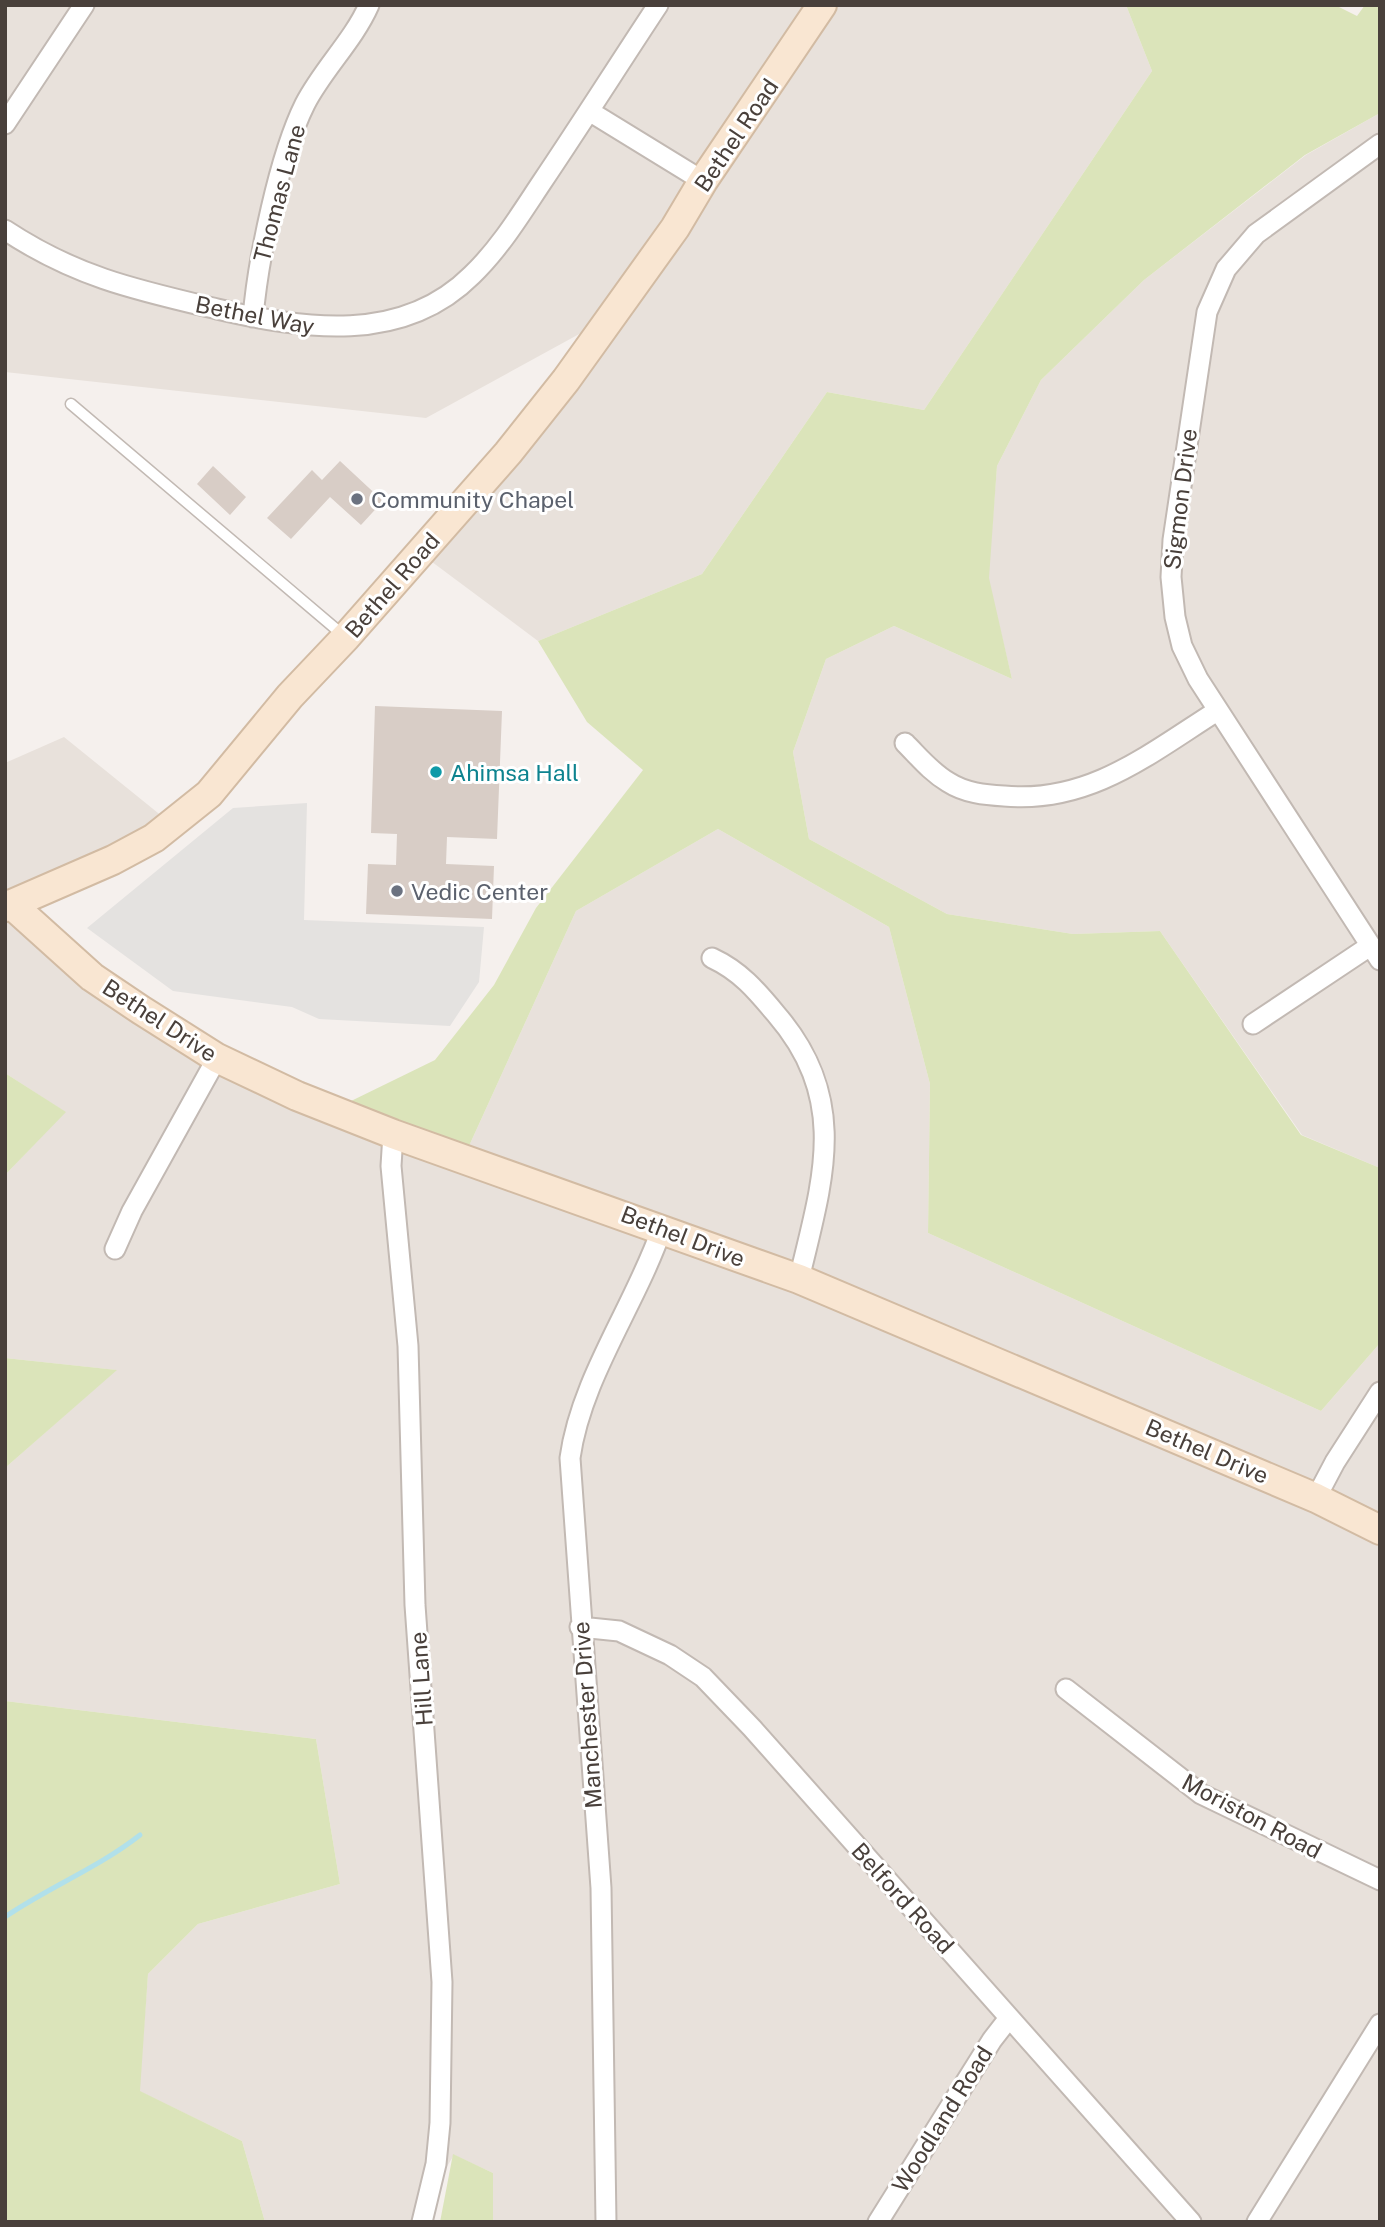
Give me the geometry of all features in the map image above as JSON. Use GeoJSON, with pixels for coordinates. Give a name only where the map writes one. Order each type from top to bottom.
{"type":"FeatureCollection","features":[{"type":"Feature","properties":{"kind":"street"},"geometry":{"type":"LineString","coordinates":[[5,124],[84,5]]}},
{"type":"Feature","properties":{"kind":"street","name":"Thomas Lane"},"geometry":{"type":"LineString","coordinates":[[253,317],[256,281],[296,124],[316,86],[369,5]]}},
{"type":"Feature","properties":{"kind":"street","name":"Bethel Way"},"geometry":{"type":"LineString","coordinates":[[5,230],[68,267],[115,285],[253,317],[307,327],[355,327],[402,317],[444,297],[472,276],[500,244],[658,5]]}},
{"type":"Feature","properties":{"kind":"street","name":"Bethel Road"},"geometry":{"type":"LineString","coordinates":[[8,905],[113,860],[154,838],[184,817],[209,793],[290,696],[346,637],[508,453],[566,380],[660,249],[822,5]]}},
{"type":"Feature","properties":{"kind":"street"},"geometry":{"type":"LineString","coordinates":[[589,111],[703,181]]}},
{"type":"Feature","properties":{"kind":"street","name":"Sigmon Drive"},"geometry":{"type":"LineString","coordinates":[[1375,953],[1217,711],[1182,646],[1175,617],[1171,577],[1175,527],[1207,312],[1226,269],[1256,234],[1380,144]]}},
{"type":"Feature","properties":{"kind":"street"},"geometry":{"type":"LineString","coordinates":[[905,743],[932,771],[970,792],[1041,798],[1059,796],[1107,778],[1217,711]]}},
{"type":"Feature","properties":{"kind":"street","name":"Bethel Drive"},"geometry":{"type":"LineString","coordinates":[[8,905],[92,977],[217,1058],[297,1096],[393,1134],[662,1227],[799,1279],[1316,1497],[1380,1530]]}},
{"type":"Feature","properties":{"kind":"street"},"geometry":{"type":"LineString","coordinates":[[1253,1024],[1375,953]]}},
{"type":"Feature","properties":{"kind":"street"},"geometry":{"type":"LineString","coordinates":[[712,958],[732,967],[749,981],[794,1034],[816,1079],[825,1123],[824,1161],[799,1279]]}},
{"type":"Feature","properties":{"kind":"street"},"geometry":{"type":"LineString","coordinates":[[116,1248],[132,1211],[217,1058]]}},
{"type":"Feature","properties":{"kind":"street","name":"Hill Lane"},"geometry":{"type":"LineString","coordinates":[[393,1134],[391,1166],[408,1346],[415,1605],[442,1982],[440,2115],[436,2164],[422,2222]]}},
{"type":"Feature","properties":{"kind":"street","name":"Manchester Drive"},"geometry":{"type":"LineString","coordinates":[[607,2222],[601,1888],[570,1476],[573,1437],[583,1405],[650,1264],[662,1227]]}},
{"type":"Feature","properties":{"kind":"street"},"geometry":{"type":"LineString","coordinates":[[1316,1497],[1340,1453],[1380,1392]]}},
{"type":"Feature","properties":{"kind":"street","name":"Belford Road"},"geometry":{"type":"LineString","coordinates":[[580,1627],[619,1631],[670,1655],[703,1677],[762,1738],[1191,2222]]}},
{"type":"Feature","properties":{"kind":"street","name":"Moriston Road"},"geometry":{"type":"LineString","coordinates":[[1066,1689],[1200,1794],[1380,1881]]}},
{"type":"Feature","properties":{"kind":"street","name":"Woodland Road"},"geometry":{"type":"LineString","coordinates":[[878,2222],[992,2040],[1009,2018]]}},
{"type":"Feature","properties":{"kind":"street"},"geometry":{"type":"LineString","coordinates":[[1257,2222],[1380,2024]]}},
{"type":"Feature","properties":{"kind":"lane"},"geometry":{"type":"LineString","coordinates":[[71,404],[346,637]]}},
{"type":"Feature","properties":{"kind":"shaded area"},"geometry":{"type":"Polygon","coordinates":[[[5,5],[1126,5],[1152,71],[924,410],[827,392],[702,574],[538,641],[416,550],[592,327],[426,418],[5,372],[5,5]]]}},
{"type":"Feature","properties":{"kind":"shaded area"},"geometry":{"type":"Polygon","coordinates":[[[1380,113],[1380,1168],[1302,1135],[1160,931],[1073,934],[947,914],[809,839],[793,752],[826,659],[894,626],[1012,679],[988,578],[997,466],[1041,380],[1144,280],[1306,155],[1380,113]]]}},
{"type":"Feature","properties":{"kind":"shaded area"},"geometry":{"type":"Polygon","coordinates":[[[64,737],[163,817],[13,918],[162,1041],[349,1102],[469,1146],[576,911],[718,829],[889,927],[930,1084],[928,1233],[1321,1411],[1380,1343],[1380,2222],[493,2222],[493,2173],[454,2155],[413,2222],[265,2222],[242,2141],[139,2091],[148,1974],[198,1924],[340,1884],[316,1739],[5,1701],[5,1468],[116,1370],[5,1358],[5,1175],[65,1112],[5,1073],[5,763],[64,737]]]}},
{"type":"Feature","properties":{"kind":"shaded area"},"geometry":{"type":"Polygon","coordinates":[[[307,803],[304,920],[484,927],[479,982],[450,1026],[319,1019],[292,1007],[173,991],[87,928],[233,808],[307,803]]]}},
{"type":"Feature","properties":{"kind":"green space"},"geometry":{"type":"Polygon","coordinates":[[[1126,5],[1335,5],[1357,16],[1365,5],[1380,5],[1380,113],[1305,155],[1144,280],[1041,380],[997,466],[989,578],[1012,679],[894,626],[826,659],[793,752],[809,839],[947,914],[1073,934],[1160,931],[1301,1135],[1380,1168],[1380,1343],[1321,1411],[928,1233],[930,1084],[889,927],[718,829],[576,911],[469,1146],[349,1102],[435,1060],[494,985],[536,908],[643,770],[587,722],[538,641],[702,574],[827,392],[924,410],[1152,71],[1126,5]]]}},
{"type":"Feature","properties":{"kind":"green space"},"geometry":{"type":"Polygon","coordinates":[[[5,1073],[66,1112],[5,1175],[5,1073]]]}},
{"type":"Feature","properties":{"kind":"green space"},"geometry":{"type":"Polygon","coordinates":[[[5,1358],[117,1370],[5,1468],[5,1358]]]}},
{"type":"Feature","properties":{"kind":"green space"},"geometry":{"type":"Polygon","coordinates":[[[5,1701],[316,1739],[340,1884],[198,1924],[148,1974],[140,2091],[242,2141],[265,2222],[5,2222],[5,1701]]]}},
{"type":"Feature","properties":{"kind":"green space"},"geometry":{"type":"Polygon","coordinates":[[[453,2154],[493,2173],[493,2222],[440,2222],[453,2154]]]}},
{"type":"Feature","properties":{"kind":"building","name":"Community Chapel"},"geometry":{"type":"Polygon","coordinates":[[[340,461],[383,501],[361,525],[330,497],[291,539],[267,518],[312,470],[322,480],[340,461]]]}},
{"type":"Feature","properties":{"kind":"building"},"geometry":{"type":"Polygon","coordinates":[[[213,466],[246,497],[230,515],[197,484],[213,466]]]}},
{"type":"Feature","properties":{"kind":"building","name":"Ahimsa Hall"},"geometry":{"type":"Polygon","coordinates":[[[375,706],[502,711],[497,839],[447,837],[446,864],[494,866],[492,919],[366,914],[368,864],[396,865],[397,834],[371,833],[375,706]]]}},
{"type":"Feature","properties":{"kind":"waterway"},"geometry":{"type":"LineString","coordinates":[[5,1917],[107,1858],[140,1835]]}},
{"type":"Feature","properties":{"kind":"place","name":"Community Chapel"},"geometry":{"type":"Point","coordinates":[357,499]}},
{"type":"Feature","properties":{"kind":"place","name":"Ahimsa Hall"},"geometry":{"type":"Point","coordinates":[436,772]}},
{"type":"Feature","properties":{"kind":"place","name":"Vedic Center"},"geometry":{"type":"Point","coordinates":[397,891]}}]}
